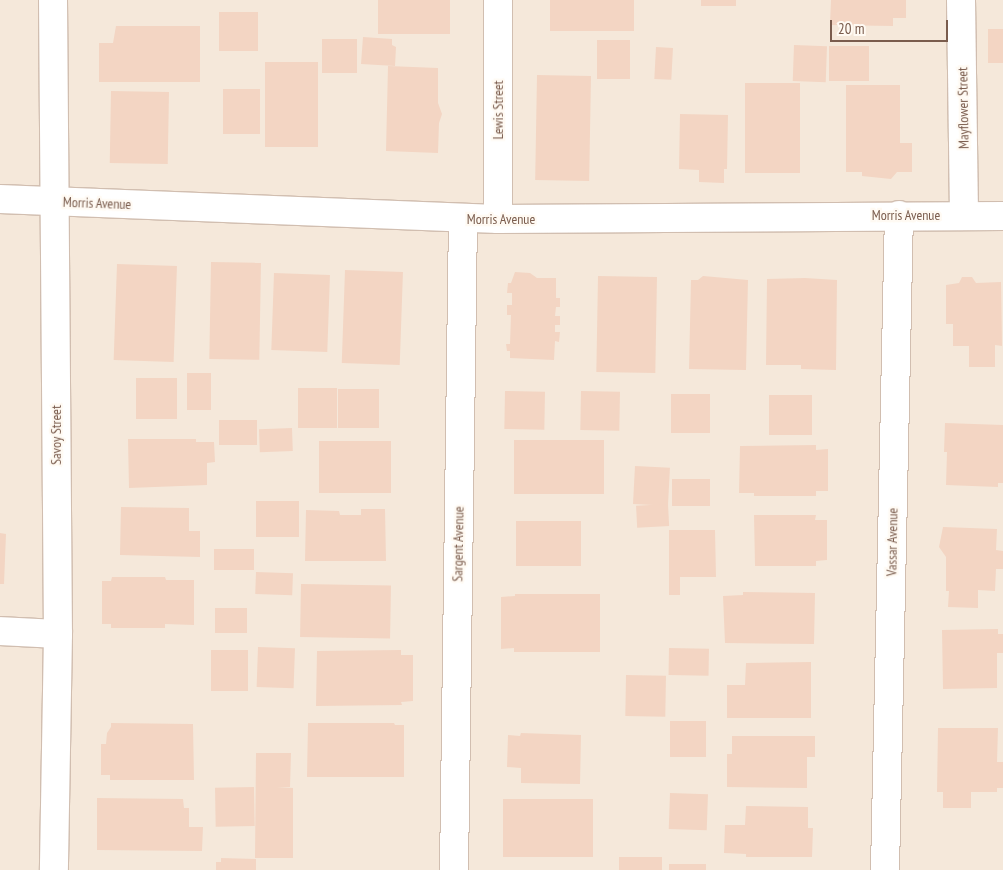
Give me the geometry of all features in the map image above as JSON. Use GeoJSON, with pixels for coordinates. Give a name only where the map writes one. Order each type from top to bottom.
{"type":"FeatureCollection","features":[{"type":"Feature","properties":{"kind":"street","name":"Savoy Street"},"geometry":{"type":"LineString","coordinates":[[53,0],[58,634],[54,870]]}},
{"type":"Feature","properties":{"kind":"street","name":"Lewis Street"},"geometry":{"type":"LineString","coordinates":[[498,0],[498,219]]}},
{"type":"Feature","properties":{"kind":"street","name":"Mayflower Street"},"geometry":{"type":"LineString","coordinates":[[961,0],[964,216]]}},
{"type":"Feature","properties":{"kind":"street","name":"Morris Avenue"},"geometry":{"type":"LineString","coordinates":[[0,199],[498,219],[899,215],[1003,216]]}},
{"type":"Feature","properties":{"kind":"street","name":"Vassar Avenue"},"geometry":{"type":"LineString","coordinates":[[885,870],[899,215]]}},
{"type":"Feature","properties":{"kind":"street","name":"Sargent Avenue"},"geometry":{"type":"LineString","coordinates":[[454,870],[463,218]]}},
{"type":"Feature","properties":{"kind":"street"},"geometry":{"type":"LineString","coordinates":[[0,631],[58,634]]}},
{"type":"Feature","properties":{"kind":"shaded area"},"geometry":{"type":"Polygon","coordinates":[[[0,0],[1003,0],[1003,870],[0,870],[0,0]]]}},
{"type":"Feature","properties":{"kind":"building"},"geometry":{"type":"Polygon","coordinates":[[[378,0],[450,0],[450,34],[378,34],[378,0]]]}},
{"type":"Feature","properties":{"kind":"building"},"geometry":{"type":"Polygon","coordinates":[[[550,0],[634,0],[634,31],[550,31],[550,0]]]}},
{"type":"Feature","properties":{"kind":"building"},"geometry":{"type":"Polygon","coordinates":[[[701,0],[736,0],[736,6],[701,6],[701,0]]]}},
{"type":"Feature","properties":{"kind":"building"},"geometry":{"type":"Polygon","coordinates":[[[831,0],[906,0],[906,18],[893,18],[893,26],[830,25],[831,0]]]}},
{"type":"Feature","properties":{"kind":"building"},"geometry":{"type":"Polygon","coordinates":[[[219,12],[258,12],[258,51],[219,51],[219,12]]]}},
{"type":"Feature","properties":{"kind":"building"},"geometry":{"type":"Polygon","coordinates":[[[116,26],[200,26],[200,82],[99,82],[99,43],[113,43],[116,26]]]}},
{"type":"Feature","properties":{"kind":"building"},"geometry":{"type":"Polygon","coordinates":[[[988,29],[1003,29],[1003,63],[988,63],[988,29]]]}},
{"type":"Feature","properties":{"kind":"building"},"geometry":{"type":"Polygon","coordinates":[[[363,37],[392,39],[392,45],[396,47],[395,66],[361,64],[363,37]]]}},
{"type":"Feature","properties":{"kind":"building"},"geometry":{"type":"Polygon","coordinates":[[[322,39],[357,39],[357,73],[322,73],[322,39]]]}},
{"type":"Feature","properties":{"kind":"building"},"geometry":{"type":"Polygon","coordinates":[[[597,40],[630,40],[630,79],[597,79],[597,40]]]}},
{"type":"Feature","properties":{"kind":"building"},"geometry":{"type":"Polygon","coordinates":[[[794,45],[827,46],[826,82],[793,81],[794,45]]]}},
{"type":"Feature","properties":{"kind":"building"},"geometry":{"type":"Polygon","coordinates":[[[829,46],[869,46],[869,81],[829,81],[829,46]]]}},
{"type":"Feature","properties":{"kind":"building"},"geometry":{"type":"Polygon","coordinates":[[[656,47],[673,48],[671,80],[654,79],[656,47]]]}},
{"type":"Feature","properties":{"kind":"building"},"geometry":{"type":"Polygon","coordinates":[[[265,62],[318,62],[318,147],[265,147],[265,62]]]}},
{"type":"Feature","properties":{"kind":"building"},"geometry":{"type":"Polygon","coordinates":[[[388,66],[438,68],[438,103],[442,114],[439,123],[438,153],[386,151],[388,66]]]}},
{"type":"Feature","properties":{"kind":"building"},"geometry":{"type":"Polygon","coordinates":[[[537,75],[591,76],[589,181],[535,180],[537,75]]]}},
{"type":"Feature","properties":{"kind":"building"},"geometry":{"type":"Polygon","coordinates":[[[745,83],[800,83],[800,173],[745,173],[745,83]]]}},
{"type":"Feature","properties":{"kind":"building"},"geometry":{"type":"Polygon","coordinates":[[[846,85],[900,85],[900,143],[912,143],[912,172],[897,172],[891,179],[862,176],[862,172],[846,172],[846,85]]]}},
{"type":"Feature","properties":{"kind":"building"},"geometry":{"type":"Polygon","coordinates":[[[223,89],[260,89],[260,134],[223,134],[223,89]]]}},
{"type":"Feature","properties":{"kind":"building"},"geometry":{"type":"Polygon","coordinates":[[[111,91],[169,92],[168,164],[110,163],[111,91]]]}},
{"type":"Feature","properties":{"kind":"building"},"geometry":{"type":"Polygon","coordinates":[[[680,114],[728,115],[727,169],[724,169],[724,183],[699,182],[699,170],[679,169],[680,114]]]}},
{"type":"Feature","properties":{"kind":"building"},"geometry":{"type":"Polygon","coordinates":[[[211,262],[261,263],[259,360],[209,359],[211,262]]]}},
{"type":"Feature","properties":{"kind":"building"},"geometry":{"type":"Polygon","coordinates":[[[117,264],[177,266],[174,362],[114,360],[117,264]]]}},
{"type":"Feature","properties":{"kind":"building"},"geometry":{"type":"Polygon","coordinates":[[[345,270],[403,272],[400,365],[342,363],[345,270]]]}},
{"type":"Feature","properties":{"kind":"building"},"geometry":{"type":"Polygon","coordinates":[[[515,272],[530,273],[537,278],[556,278],[556,298],[560,298],[560,307],[556,307],[555,316],[560,316],[560,325],[555,325],[555,332],[560,332],[559,342],[555,341],[554,360],[510,358],[510,351],[507,351],[506,344],[510,344],[511,315],[507,315],[507,305],[512,305],[512,293],[507,293],[508,283],[511,283],[515,272]]]}},
{"type":"Feature","properties":{"kind":"building"},"geometry":{"type":"Polygon","coordinates":[[[274,273],[330,275],[327,352],[271,350],[274,273]]]}},
{"type":"Feature","properties":{"kind":"building"},"geometry":{"type":"Polygon","coordinates":[[[598,276],[657,277],[655,373],[596,372],[598,276]]]}},
{"type":"Feature","properties":{"kind":"building"},"geometry":{"type":"Polygon","coordinates":[[[703,276],[748,280],[746,370],[689,369],[691,280],[698,280],[703,276]]]}},
{"type":"Feature","properties":{"kind":"building"},"geometry":{"type":"Polygon","coordinates":[[[962,277],[972,277],[976,283],[1001,282],[1002,346],[995,345],[995,367],[969,367],[969,346],[953,346],[953,324],[946,324],[946,285],[959,283],[962,277]]]}},
{"type":"Feature","properties":{"kind":"building"},"geometry":{"type":"Polygon","coordinates":[[[805,278],[837,280],[836,370],[801,369],[801,365],[766,365],[767,279],[805,278]]]}},
{"type":"Feature","properties":{"kind":"building"},"geometry":{"type":"Polygon","coordinates":[[[187,373],[211,373],[211,410],[187,410],[187,373]]]}},
{"type":"Feature","properties":{"kind":"building"},"geometry":{"type":"Polygon","coordinates":[[[136,378],[177,378],[177,419],[136,419],[136,378]]]}},
{"type":"Feature","properties":{"kind":"building"},"geometry":{"type":"Polygon","coordinates":[[[298,388],[337,388],[337,428],[298,428],[298,388]]]}},
{"type":"Feature","properties":{"kind":"building"},"geometry":{"type":"Polygon","coordinates":[[[338,389],[379,389],[379,428],[338,428],[338,389]]]}},
{"type":"Feature","properties":{"kind":"building"},"geometry":{"type":"Polygon","coordinates":[[[505,391],[545,392],[544,430],[504,429],[505,391]]]}},
{"type":"Feature","properties":{"kind":"building"},"geometry":{"type":"Polygon","coordinates":[[[581,391],[620,392],[619,431],[580,430],[581,391]]]}},
{"type":"Feature","properties":{"kind":"building"},"geometry":{"type":"Polygon","coordinates":[[[671,394],[710,394],[710,433],[671,433],[671,394]]]}},
{"type":"Feature","properties":{"kind":"building"},"geometry":{"type":"Polygon","coordinates":[[[769,395],[812,395],[812,435],[769,435],[769,395]]]}},
{"type":"Feature","properties":{"kind":"building"},"geometry":{"type":"Polygon","coordinates":[[[219,420],[257,420],[257,445],[219,445],[219,420]]]}},
{"type":"Feature","properties":{"kind":"building"},"geometry":{"type":"Polygon","coordinates":[[[945,423],[1003,425],[1003,483],[998,483],[998,487],[946,485],[947,452],[944,452],[945,423]]]}},
{"type":"Feature","properties":{"kind":"building"},"geometry":{"type":"Polygon","coordinates":[[[292,428],[293,451],[260,452],[259,429],[292,428]]]}},
{"type":"Feature","properties":{"kind":"building"},"geometry":{"type":"Polygon","coordinates":[[[128,439],[196,439],[196,442],[214,442],[215,462],[207,463],[207,485],[129,488],[128,439]]]}},
{"type":"Feature","properties":{"kind":"building"},"geometry":{"type":"Polygon","coordinates":[[[514,440],[604,440],[604,494],[514,494],[514,440]]]}},
{"type":"Feature","properties":{"kind":"building"},"geometry":{"type":"Polygon","coordinates":[[[319,441],[391,441],[391,493],[319,493],[319,441]]]}},
{"type":"Feature","properties":{"kind":"building"},"geometry":{"type":"Polygon","coordinates":[[[816,445],[816,450],[828,449],[828,491],[816,491],[816,496],[754,496],[754,493],[739,493],[740,446],[816,445]]]}},
{"type":"Feature","properties":{"kind":"building"},"geometry":{"type":"Polygon","coordinates":[[[635,466],[670,468],[668,506],[633,504],[635,466]]]}},
{"type":"Feature","properties":{"kind":"building"},"geometry":{"type":"Polygon","coordinates":[[[672,479],[710,479],[710,506],[672,506],[672,479]]]}},
{"type":"Feature","properties":{"kind":"building"},"geometry":{"type":"Polygon","coordinates":[[[256,501],[299,501],[299,537],[256,537],[256,501]]]}},
{"type":"Feature","properties":{"kind":"building"},"geometry":{"type":"Polygon","coordinates":[[[668,504],[669,526],[637,528],[636,506],[668,504]]]}},
{"type":"Feature","properties":{"kind":"building"},"geometry":{"type":"Polygon","coordinates":[[[121,507],[189,508],[189,531],[200,531],[200,557],[120,555],[121,507]]]}},
{"type":"Feature","properties":{"kind":"building"},"geometry":{"type":"Polygon","coordinates":[[[361,509],[385,509],[386,561],[305,561],[306,510],[339,511],[340,515],[361,515],[361,509]]]}},
{"type":"Feature","properties":{"kind":"building"},"geometry":{"type":"Polygon","coordinates":[[[754,515],[816,515],[815,520],[827,520],[827,560],[816,561],[816,566],[755,566],[754,515]]]}},
{"type":"Feature","properties":{"kind":"building"},"geometry":{"type":"Polygon","coordinates":[[[516,521],[581,521],[581,566],[516,566],[516,521]]]}},
{"type":"Feature","properties":{"kind":"building"},"geometry":{"type":"Polygon","coordinates":[[[943,527],[997,529],[996,550],[1003,551],[1003,569],[996,569],[995,591],[978,590],[978,608],[948,607],[949,591],[946,591],[946,557],[939,547],[943,527]]]}},
{"type":"Feature","properties":{"kind":"building"},"geometry":{"type":"Polygon","coordinates":[[[669,530],[715,530],[716,577],[680,577],[680,595],[669,595],[669,530]]]}},
{"type":"Feature","properties":{"kind":"building"},"geometry":{"type":"Polygon","coordinates":[[[0,533],[6,534],[4,584],[0,584],[0,533]]]}},
{"type":"Feature","properties":{"kind":"building"},"geometry":{"type":"Polygon","coordinates":[[[214,549],[254,549],[254,570],[214,570],[214,549]]]}},
{"type":"Feature","properties":{"kind":"building"},"geometry":{"type":"Polygon","coordinates":[[[256,572],[293,573],[292,595],[255,594],[256,572]]]}},
{"type":"Feature","properties":{"kind":"building"},"geometry":{"type":"Polygon","coordinates":[[[112,577],[165,577],[166,580],[194,580],[194,625],[165,624],[165,628],[111,628],[111,624],[102,624],[102,581],[111,581],[112,577]]]}},
{"type":"Feature","properties":{"kind":"building"},"geometry":{"type":"Polygon","coordinates":[[[301,584],[391,586],[390,639],[300,637],[301,584]]]}},
{"type":"Feature","properties":{"kind":"building"},"geometry":{"type":"Polygon","coordinates":[[[743,592],[815,593],[814,644],[725,643],[723,596],[743,595],[743,592]]]}},
{"type":"Feature","properties":{"kind":"building"},"geometry":{"type":"Polygon","coordinates":[[[515,594],[600,594],[600,652],[514,652],[514,648],[501,649],[501,597],[515,596],[515,594]]]}},
{"type":"Feature","properties":{"kind":"building"},"geometry":{"type":"Polygon","coordinates":[[[215,608],[247,608],[247,633],[215,633],[215,608]]]}},
{"type":"Feature","properties":{"kind":"building"},"geometry":{"type":"Polygon","coordinates":[[[998,629],[998,634],[1003,634],[1003,653],[997,653],[997,688],[943,689],[942,630],[998,629]]]}},
{"type":"Feature","properties":{"kind":"building"},"geometry":{"type":"Polygon","coordinates":[[[258,647],[295,648],[294,688],[257,687],[258,647]]]}},
{"type":"Feature","properties":{"kind":"building"},"geometry":{"type":"Polygon","coordinates":[[[669,648],[709,649],[709,676],[669,675],[669,648]]]}},
{"type":"Feature","properties":{"kind":"building"},"geometry":{"type":"Polygon","coordinates":[[[211,650],[248,650],[248,691],[211,691],[211,650]]]}},
{"type":"Feature","properties":{"kind":"building"},"geometry":{"type":"Polygon","coordinates":[[[401,650],[401,655],[413,655],[413,701],[401,702],[402,705],[316,706],[317,651],[401,650]]]}},
{"type":"Feature","properties":{"kind":"building"},"geometry":{"type":"Polygon","coordinates":[[[811,662],[811,718],[727,718],[727,685],[745,685],[746,663],[811,662]]]}},
{"type":"Feature","properties":{"kind":"building"},"geometry":{"type":"Polygon","coordinates":[[[626,675],[666,676],[665,717],[625,716],[626,675]]]}},
{"type":"Feature","properties":{"kind":"building"},"geometry":{"type":"Polygon","coordinates":[[[670,721],[706,721],[706,757],[670,757],[670,721]]]}},
{"type":"Feature","properties":{"kind":"building"},"geometry":{"type":"Polygon","coordinates":[[[111,723],[193,724],[194,780],[110,780],[110,775],[101,775],[101,744],[106,744],[107,733],[111,723]]]}},
{"type":"Feature","properties":{"kind":"building"},"geometry":{"type":"Polygon","coordinates":[[[308,723],[394,723],[395,725],[404,725],[404,777],[307,777],[308,723]]]}},
{"type":"Feature","properties":{"kind":"building"},"geometry":{"type":"Polygon","coordinates":[[[938,728],[998,728],[997,762],[1003,762],[1003,788],[997,788],[997,792],[971,792],[971,808],[943,808],[943,792],[937,792],[938,728]]]}},
{"type":"Feature","properties":{"kind":"building"},"geometry":{"type":"Polygon","coordinates":[[[521,733],[581,735],[580,784],[521,783],[521,768],[507,767],[508,735],[520,736],[521,733]]]}},
{"type":"Feature","properties":{"kind":"building"},"geometry":{"type":"Polygon","coordinates":[[[732,736],[815,736],[815,757],[807,757],[807,788],[727,787],[727,754],[732,754],[732,736]]]}},
{"type":"Feature","properties":{"kind":"building"},"geometry":{"type":"Polygon","coordinates":[[[256,753],[291,753],[290,787],[277,787],[293,788],[293,858],[255,858],[256,753]]]}},
{"type":"Feature","properties":{"kind":"building"},"geometry":{"type":"Polygon","coordinates":[[[254,787],[255,826],[216,827],[215,788],[254,787]]]}},
{"type":"Feature","properties":{"kind":"building"},"geometry":{"type":"Polygon","coordinates":[[[670,793],[708,794],[707,830],[669,829],[670,793]]]}},
{"type":"Feature","properties":{"kind":"building"},"geometry":{"type":"Polygon","coordinates":[[[97,798],[183,799],[184,808],[189,808],[189,827],[203,827],[202,851],[97,850],[97,798]]]}},
{"type":"Feature","properties":{"kind":"building"},"geometry":{"type":"Polygon","coordinates":[[[503,799],[593,799],[593,857],[503,857],[503,799]]]}},
{"type":"Feature","properties":{"kind":"building"},"geometry":{"type":"Polygon","coordinates":[[[746,806],[808,807],[808,828],[813,828],[812,857],[746,857],[746,854],[724,853],[725,825],[745,825],[746,806]]]}},
{"type":"Feature","properties":{"kind":"building"},"geometry":{"type":"Polygon","coordinates":[[[619,857],[662,857],[662,870],[619,870],[619,857]]]}},
{"type":"Feature","properties":{"kind":"building"},"geometry":{"type":"Polygon","coordinates":[[[221,858],[256,859],[256,870],[216,870],[216,862],[221,862],[221,858]]]}},
{"type":"Feature","properties":{"kind":"building"},"geometry":{"type":"Polygon","coordinates":[[[669,864],[706,864],[706,870],[669,870],[669,864]]]}}]}
